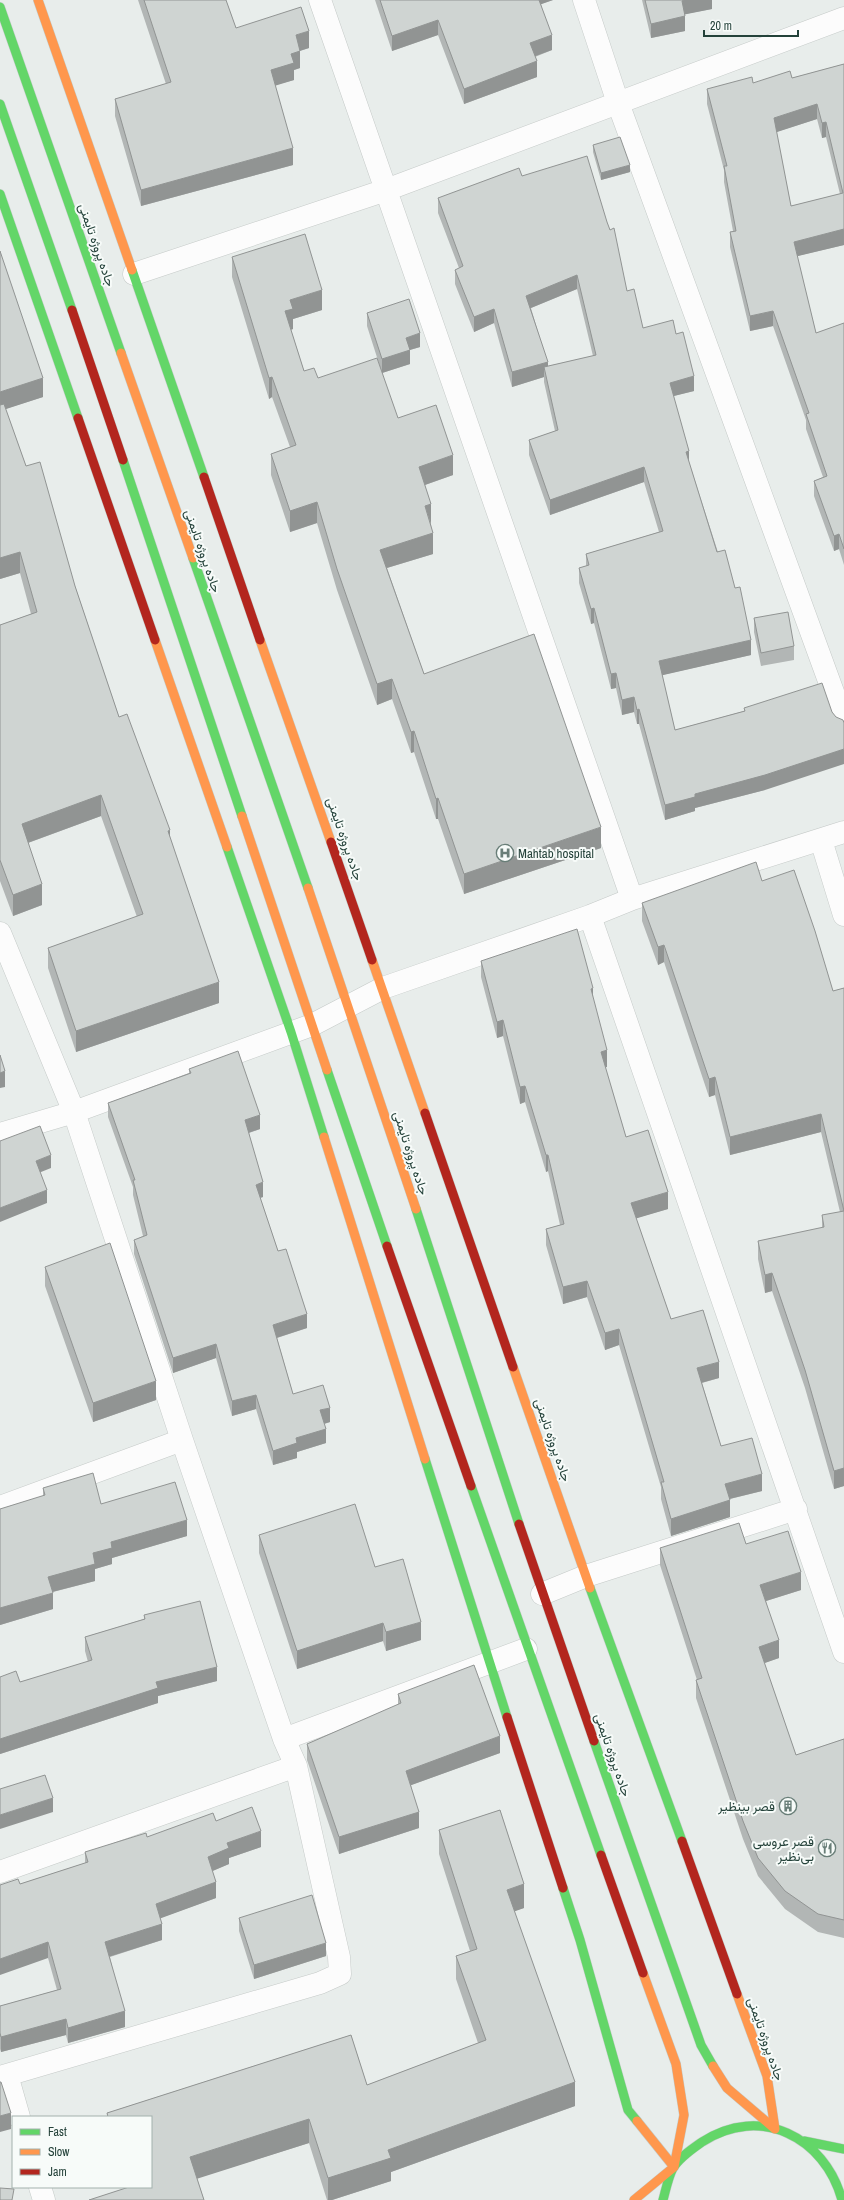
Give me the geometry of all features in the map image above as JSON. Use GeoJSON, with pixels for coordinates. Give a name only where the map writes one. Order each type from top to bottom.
{"type":"FeatureCollection","features":[{"type":"Feature","properties":{"kind":"main road","name":"جاده پروژه تایمنی"},"geometry":{"type":"LineString","coordinates":[[38,0],[383,988],[586,1576],[767,2076],[775,2129]]}},
{"type":"Feature","properties":{"kind":"main road","name":"جاده پروژه تایمنی"},"geometry":{"type":"LineString","coordinates":[[0,6],[349,1006],[542,1594],[701,2045],[727,2088],[775,2129]]}},
{"type":"Feature","properties":{"kind":"main road"},"geometry":{"type":"LineString","coordinates":[[0,104],[63,282],[312,1025],[526,1649],[676,2064],[684,2115],[674,2167],[663,2200]]}},
{"type":"Feature","properties":{"kind":"main road"},"geometry":{"type":"LineString","coordinates":[[0,194],[291,1032],[489,1663],[580,1940],[628,2110],[674,2167]]}},
{"type":"Feature","properties":{"kind":"main road"},"geometry":{"type":"LineString","coordinates":[[634,2200],[674,2167],[690,2151],[715,2134],[745,2126],[775,2129],[803,2140],[844,2149]]}},
{"type":"Feature","properties":{"kind":"main road"},"geometry":{"type":"LineString","coordinates":[[803,2140],[826,2162],[840,2188],[842,2200]]}},
{"type":"Feature","properties":{"kind":"street"},"geometry":{"type":"LineString","coordinates":[[320,0],[632,899]]}},
{"type":"Feature","properties":{"kind":"street"},"geometry":{"type":"LineString","coordinates":[[584,0],[618,103],[844,722]]}},
{"type":"Feature","properties":{"kind":"street"},"geometry":{"type":"LineString","coordinates":[[134,274],[386,190],[844,18]]}},
{"type":"Feature","properties":{"kind":"street"},"geometry":{"type":"LineString","coordinates":[[0,1134],[74,1112],[312,1025],[383,988],[590,916],[632,899],[844,832]]}},
{"type":"Feature","properties":{"kind":"street"},"geometry":{"type":"LineString","coordinates":[[821,840],[844,915]]}},
{"type":"Feature","properties":{"kind":"street"},"geometry":{"type":"LineString","coordinates":[[590,916],[796,1509],[844,1652]]}},
{"type":"Feature","properties":{"kind":"street"},"geometry":{"type":"LineString","coordinates":[[0,933],[74,1112],[182,1440],[284,1739],[296,1766],[339,1957],[340,1974],[320,1983],[3,2076],[20,2116]]}},
{"type":"Feature","properties":{"kind":"street"},"geometry":{"type":"LineString","coordinates":[[0,1507],[182,1440]]}},
{"type":"Feature","properties":{"kind":"street"},"geometry":{"type":"LineString","coordinates":[[542,1594],[586,1576],[796,1509]]}},
{"type":"Feature","properties":{"kind":"street"},"geometry":{"type":"LineString","coordinates":[[284,1739],[526,1649]]}},
{"type":"Feature","properties":{"kind":"street"},"geometry":{"type":"LineString","coordinates":[[0,1872],[296,1766]]}},
{"type":"Feature","properties":{"kind":"street"},"geometry":{"type":"LineString","coordinates":[[40,2188],[44,2200]]}},
{"type":"Feature","properties":{"kind":"building"},"geometry":{"type":"Polygon","coordinates":[[[144,0],[226,0],[236,28],[301,7],[309,31],[296,35],[300,51],[291,54],[294,63],[271,70],[293,148],[141,190],[115,99],[171,82],[144,0]]]}},
{"type":"Feature","properties":{"kind":"building"},"geometry":{"type":"Polygon","coordinates":[[[380,0],[539,0],[552,35],[530,43],[537,61],[464,89],[438,20],[392,36],[380,0]]]}},
{"type":"Feature","properties":{"kind":"building"},"geometry":{"type":"Polygon","coordinates":[[[645,0],[684,0],[682,1],[685,16],[651,24],[645,0]]]}},
{"type":"Feature","properties":{"kind":"building"},"geometry":{"type":"Polygon","coordinates":[[[844,64],[844,229],[794,242],[816,333],[844,323],[844,549],[839,534],[834,536],[814,481],[827,476],[806,414],[809,413],[773,311],[750,316],[730,232],[736,231],[724,166],[727,166],[707,89],[752,77],[753,83],[790,71],[792,78],[844,64]],[[817,104],[774,118],[791,206],[843,193],[826,122],[822,123],[817,104]]]}},
{"type":"Feature","properties":{"kind":"building"},"geometry":{"type":"Polygon","coordinates":[[[620,137],[630,165],[601,173],[593,145],[620,137]]]}},
{"type":"Feature","properties":{"kind":"building"},"geometry":{"type":"Polygon","coordinates":[[[587,156],[610,230],[614,228],[627,291],[634,289],[643,328],[673,320],[676,334],[683,332],[694,376],[670,383],[689,451],[686,452],[717,552],[725,550],[735,588],[740,587],[751,640],[659,661],[675,730],[745,711],[744,708],[822,683],[832,712],[836,717],[843,720],[844,723],[844,749],[765,775],[695,794],[695,797],[665,805],[639,709],[637,710],[634,697],[622,700],[616,673],[611,674],[594,608],[591,609],[579,568],[589,565],[586,554],[663,531],[644,467],[550,500],[529,440],[558,430],[544,367],[596,355],[577,275],[526,296],[548,362],[512,372],[494,309],[474,317],[455,270],[463,266],[438,198],[519,168],[522,176],[587,156]]]}},
{"type":"Feature","properties":{"kind":"building"},"geometry":{"type":"Polygon","coordinates":[[[305,234],[322,290],[290,300],[293,309],[285,311],[304,371],[314,368],[318,378],[377,358],[398,418],[436,405],[453,455],[419,467],[431,504],[425,506],[433,533],[380,550],[424,674],[534,634],[601,827],[464,874],[438,798],[436,799],[414,731],[411,732],[392,679],[377,684],[337,569],[317,502],[290,511],[271,454],[296,445],[272,377],[269,378],[232,257],[305,234]]]}},
{"type":"Feature","properties":{"kind":"building"},"geometry":{"type":"Polygon","coordinates":[[[0,251],[43,378],[0,392],[0,251]]]}},
{"type":"Feature","properties":{"kind":"building"},"geometry":{"type":"Polygon","coordinates":[[[409,299],[420,333],[406,338],[410,350],[382,359],[367,313],[409,299]]]}},
{"type":"Feature","properties":{"kind":"building"},"geometry":{"type":"Polygon","coordinates":[[[4,404],[26,466],[40,462],[75,586],[119,717],[127,714],[170,830],[168,831],[219,982],[76,1031],[48,948],[143,914],[101,795],[22,824],[42,884],[13,895],[0,860],[0,625],[37,612],[20,552],[0,558],[0,405],[4,404]]]}},
{"type":"Feature","properties":{"kind":"building"},"geometry":{"type":"Polygon","coordinates":[[[788,612],[794,646],[761,653],[754,618],[788,612]]]}},
{"type":"Feature","properties":{"kind":"building"},"geometry":{"type":"Polygon","coordinates":[[[756,862],[762,881],[794,870],[815,931],[833,991],[844,988],[844,1211],[821,1114],[730,1137],[715,1077],[709,1079],[664,945],[658,947],[642,903],[756,862]]]}},
{"type":"Feature","properties":{"kind":"building"},"geometry":{"type":"Polygon","coordinates":[[[577,929],[593,988],[591,989],[607,1050],[601,1052],[626,1137],[648,1130],[668,1192],[631,1203],[671,1319],[703,1310],[719,1362],[697,1368],[721,1446],[752,1438],[762,1474],[725,1484],[730,1500],[671,1519],[661,1482],[664,1482],[619,1329],[605,1333],[587,1281],[563,1287],[546,1229],[564,1224],[548,1155],[546,1155],[525,1086],[520,1087],[503,1020],[497,1022],[481,961],[577,929]]]}},
{"type":"Feature","properties":{"kind":"building"},"geometry":{"type":"Polygon","coordinates":[[[238,1051],[260,1115],[245,1120],[263,1182],[256,1185],[278,1251],[286,1249],[307,1314],[273,1325],[293,1394],[323,1385],[330,1408],[320,1410],[326,1429],[296,1438],[297,1443],[273,1451],[256,1395],[232,1401],[216,1344],[173,1358],[134,1240],[147,1235],[133,1180],[135,1180],[108,1103],[191,1073],[189,1069],[238,1051]]]}},
{"type":"Feature","properties":{"kind":"building"},"geometry":{"type":"Polygon","coordinates":[[[0,1055],[5,1071],[0,1073],[0,1055]]]}},
{"type":"Feature","properties":{"kind":"building"},"geometry":{"type":"Polygon","coordinates":[[[40,1126],[51,1155],[36,1161],[47,1190],[0,1208],[0,1141],[40,1126]]]}},
{"type":"Feature","properties":{"kind":"building"},"geometry":{"type":"Polygon","coordinates":[[[844,1211],[844,1468],[834,1471],[805,1370],[772,1273],[765,1275],[758,1241],[824,1227],[822,1215],[844,1211]]]}},
{"type":"Feature","properties":{"kind":"building"},"geometry":{"type":"Polygon","coordinates":[[[110,1243],[156,1381],[93,1403],[45,1267],[110,1243]]]}},
{"type":"Feature","properties":{"kind":"building"},"geometry":{"type":"Polygon","coordinates":[[[93,1473],[101,1504],[175,1482],[187,1520],[111,1542],[112,1548],[93,1553],[95,1564],[48,1577],[53,1593],[0,1608],[0,1509],[45,1495],[43,1488],[93,1473]]]}},
{"type":"Feature","properties":{"kind":"building"},"geometry":{"type":"Polygon","coordinates":[[[355,1504],[375,1567],[403,1559],[421,1622],[386,1632],[383,1623],[297,1651],[259,1535],[355,1504]]]}},
{"type":"Feature","properties":{"kind":"building"},"geometry":{"type":"Polygon","coordinates":[[[739,1523],[746,1544],[788,1531],[801,1572],[760,1585],[779,1640],[759,1647],[796,1755],[844,1739],[844,1920],[818,1914],[785,1891],[758,1858],[743,1821],[696,1680],[702,1678],[660,1548],[739,1523]]]}},
{"type":"Feature","properties":{"kind":"building"},"geometry":{"type":"Polygon","coordinates":[[[200,1601],[217,1667],[156,1682],[158,1688],[0,1739],[0,1677],[16,1671],[20,1682],[92,1660],[85,1637],[145,1619],[144,1615],[200,1601]]]}},
{"type":"Feature","properties":{"kind":"building"},"geometry":{"type":"Polygon","coordinates":[[[474,1665],[500,1736],[406,1771],[419,1812],[339,1837],[307,1744],[401,1703],[398,1694],[474,1665]]]}},
{"type":"Feature","properties":{"kind":"building"},"geometry":{"type":"Polygon","coordinates":[[[45,1775],[53,1798],[0,1815],[0,1789],[45,1775]]]}},
{"type":"Feature","properties":{"kind":"building"},"geometry":{"type":"Polygon","coordinates":[[[252,1807],[261,1831],[227,1843],[229,1848],[208,1857],[216,1882],[156,1904],[162,1924],[105,1942],[125,2011],[68,2028],[66,2019],[1,2037],[0,2006],[61,1989],[48,1942],[0,1959],[0,1885],[18,1879],[20,1884],[88,1862],[85,1852],[146,1833],[147,1837],[213,1813],[216,1821],[252,1807]]]}},
{"type":"Feature","properties":{"kind":"building"},"geometry":{"type":"Polygon","coordinates":[[[500,1810],[524,1884],[507,1890],[575,2082],[388,2150],[391,2158],[328,2178],[309,2119],[190,2157],[204,2200],[89,2200],[126,2188],[152,2188],[152,2116],[108,2116],[107,2113],[351,2035],[367,2085],[486,2040],[456,1956],[477,1949],[439,1830],[500,1810]]]}},
{"type":"Feature","properties":{"kind":"building"},"geometry":{"type":"Polygon","coordinates":[[[312,1895],[326,1943],[254,1965],[239,1918],[312,1895]]]}},
{"type":"Feature","properties":{"kind":"building"},"geometry":{"type":"Polygon","coordinates":[[[0,2082],[11,2113],[0,2116],[0,2082]]]}},
{"type":"Feature","properties":{"kind":"building"},"geometry":{"type":"Polygon","coordinates":[[[0,2188],[14,2189],[12,2200],[0,2200],[0,2188]]]}},
{"type":"Feature","properties":{"kind":"traffic: fast"},"geometry":{"type":"LineString","coordinates":[[0,7],[121,353]]}},
{"type":"Feature","properties":{"kind":"traffic: fast"},"geometry":{"type":"LineString","coordinates":[[0,104],[72,310]]}},
{"type":"Feature","properties":{"kind":"traffic: fast"},"geometry":{"type":"LineString","coordinates":[[0,194],[78,418]]}},
{"type":"Feature","properties":{"kind":"traffic: fast"},"geometry":{"type":"LineString","coordinates":[[132,270],[204,477]]}},
{"type":"Feature","properties":{"kind":"traffic: fast"},"geometry":{"type":"LineString","coordinates":[[123,460],[242,816]]}},
{"type":"Feature","properties":{"kind":"traffic: fast"},"geometry":{"type":"LineString","coordinates":[[193,558],[308,888]]}},
{"type":"Feature","properties":{"kind":"traffic: fast"},"geometry":{"type":"LineString","coordinates":[[227,847],[291,1032],[324,1137]]}},
{"type":"Feature","properties":{"kind":"traffic: fast"},"geometry":{"type":"LineString","coordinates":[[327,1070],[387,1246]]}},
{"type":"Feature","properties":{"kind":"traffic: fast"},"geometry":{"type":"LineString","coordinates":[[416,1209],[519,1524]]}},
{"type":"Feature","properties":{"kind":"traffic: fast"},"geometry":{"type":"LineString","coordinates":[[425,1459],[507,1717]]}},
{"type":"Feature","properties":{"kind":"traffic: fast"},"geometry":{"type":"LineString","coordinates":[[471,1486],[601,1855]]}},
{"type":"Feature","properties":{"kind":"traffic: fast"},"geometry":{"type":"LineString","coordinates":[[590,1588],[682,1841]]}},
{"type":"Feature","properties":{"kind":"traffic: fast"},"geometry":{"type":"LineString","coordinates":[[594,1741],[701,2045],[713,2066]]}},
{"type":"Feature","properties":{"kind":"traffic: fast"},"geometry":{"type":"LineString","coordinates":[[563,1888],[580,1940],[628,2110],[637,2121]]}},
{"type":"Feature","properties":{"kind":"traffic: fast"},"geometry":{"type":"LineString","coordinates":[[663,2200],[673,2168],[690,2150],[724,2131],[746,2126],[767,2127],[787,2133],[806,2144],[821,2159],[833,2178],[842,2200]]}},
{"type":"Feature","properties":{"kind":"traffic: fast"},"geometry":{"type":"LineString","coordinates":[[804,2141],[844,2149]]}},
{"type":"Feature","properties":{"kind":"traffic: slow"},"geometry":{"type":"LineString","coordinates":[[38,0],[132,270]]}},
{"type":"Feature","properties":{"kind":"traffic: slow"},"geometry":{"type":"LineString","coordinates":[[121,353],[193,558]]}},
{"type":"Feature","properties":{"kind":"traffic: slow"},"geometry":{"type":"LineString","coordinates":[[155,640],[227,847]]}},
{"type":"Feature","properties":{"kind":"traffic: slow"},"geometry":{"type":"LineString","coordinates":[[260,640],[331,842]]}},
{"type":"Feature","properties":{"kind":"traffic: slow"},"geometry":{"type":"LineString","coordinates":[[242,816],[327,1070]]}},
{"type":"Feature","properties":{"kind":"traffic: slow"},"geometry":{"type":"LineString","coordinates":[[308,888],[416,1209]]}},
{"type":"Feature","properties":{"kind":"traffic: slow"},"geometry":{"type":"LineString","coordinates":[[372,960],[425,1113]]}},
{"type":"Feature","properties":{"kind":"traffic: slow"},"geometry":{"type":"LineString","coordinates":[[324,1137],[425,1459]]}},
{"type":"Feature","properties":{"kind":"traffic: slow"},"geometry":{"type":"LineString","coordinates":[[513,1367],[590,1588]]}},
{"type":"Feature","properties":{"kind":"traffic: slow"},"geometry":{"type":"LineString","coordinates":[[643,1973],[676,2064],[684,2115],[674,2167]]}},
{"type":"Feature","properties":{"kind":"traffic: slow"},"geometry":{"type":"LineString","coordinates":[[737,1994],[767,2076],[775,2129]]}},
{"type":"Feature","properties":{"kind":"traffic: slow"},"geometry":{"type":"LineString","coordinates":[[713,2066],[727,2088],[775,2129]]}},
{"type":"Feature","properties":{"kind":"traffic: slow"},"geometry":{"type":"LineString","coordinates":[[637,2121],[674,2167]]}},
{"type":"Feature","properties":{"kind":"traffic: slow"},"geometry":{"type":"LineString","coordinates":[[634,2200],[674,2167]]}},
{"type":"Feature","properties":{"kind":"traffic: jam"},"geometry":{"type":"LineString","coordinates":[[72,310],[123,460]]}},
{"type":"Feature","properties":{"kind":"traffic: jam"},"geometry":{"type":"LineString","coordinates":[[78,418],[155,640]]}},
{"type":"Feature","properties":{"kind":"traffic: jam"},"geometry":{"type":"LineString","coordinates":[[204,477],[260,640]]}},
{"type":"Feature","properties":{"kind":"traffic: jam"},"geometry":{"type":"LineString","coordinates":[[331,842],[372,960]]}},
{"type":"Feature","properties":{"kind":"traffic: jam"},"geometry":{"type":"LineString","coordinates":[[425,1113],[513,1367]]}},
{"type":"Feature","properties":{"kind":"traffic: jam"},"geometry":{"type":"LineString","coordinates":[[387,1246],[471,1486]]}},
{"type":"Feature","properties":{"kind":"traffic: jam"},"geometry":{"type":"LineString","coordinates":[[519,1524],[594,1741]]}},
{"type":"Feature","properties":{"kind":"traffic: jam"},"geometry":{"type":"LineString","coordinates":[[507,1717],[563,1888]]}},
{"type":"Feature","properties":{"kind":"traffic: jam"},"geometry":{"type":"LineString","coordinates":[[682,1841],[737,1994]]}},
{"type":"Feature","properties":{"kind":"traffic: jam"},"geometry":{"type":"LineString","coordinates":[[601,1855],[643,1973]]}},
{"type":"Feature","properties":{"kind":"place","name":"Mahtab hospital"},"geometry":{"type":"Point","coordinates":[505,853]}},
{"type":"Feature","properties":{"kind":"place","name":"قصر بینظیر"},"geometry":{"type":"Point","coordinates":[788,1806]}},
{"type":"Feature","properties":{"kind":"place","name":"قصر عروسی بی‌نظیر"},"geometry":{"type":"Point","coordinates":[827,1848]}}]}
